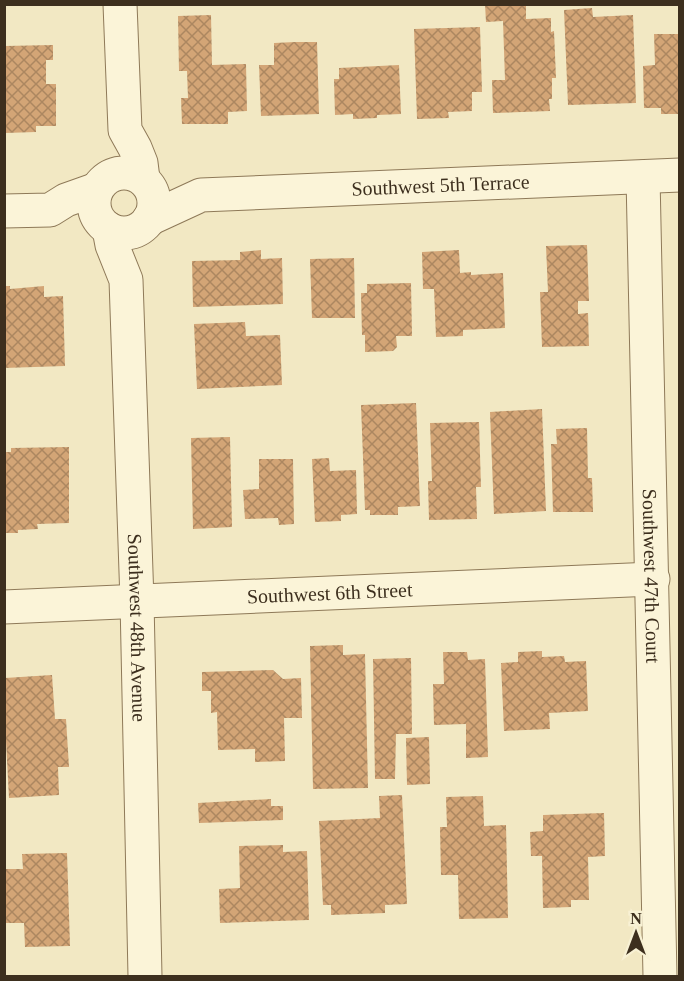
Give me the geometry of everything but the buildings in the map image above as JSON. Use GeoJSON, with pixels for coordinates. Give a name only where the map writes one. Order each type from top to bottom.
{"type":"FeatureCollection","features":[{"type":"Feature","properties":{"kind":"street"},"geometry":{"type":"LineString","coordinates":[[120,4],[125,130],[138,156],[145,181],[151,189],[154,204],[147,221]]}},
{"type":"Feature","properties":{"kind":"street"},"geometry":{"type":"LineString","coordinates":[[107,228],[95,213],[93,205],[117,144],[125,130]]}},
{"type":"Feature","properties":{"kind":"street","name":"Southwest 5th Terrace"},"geometry":{"type":"LineString","coordinates":[[50,210],[101,184],[114,174],[124,172],[134,174],[145,181],[167,182],[188,188],[201,195]]}},
{"type":"Feature","properties":{"kind":"street","name":"Southwest 5th Terrace"},"geometry":{"type":"LineString","coordinates":[[4,211],[50,210],[73,220],[119,232],[129,232],[201,195],[680,175]]}},
{"type":"Feature","properties":{"kind":"street","name":"Southwest 47th Court"},"geometry":{"type":"LineString","coordinates":[[643,177],[660,976]]}},
{"type":"Feature","properties":{"kind":"street","name":"Southwest 48th Avenue"},"geometry":{"type":"LineString","coordinates":[[126,280],[135,261],[147,221]]}},
{"type":"Feature","properties":{"kind":"street","name":"Southwest 48th Avenue"},"geometry":{"type":"LineString","coordinates":[[107,228],[126,280],[137,601],[145,976]]}},
{"type":"Feature","properties":{"kind":"street","name":"Southwest 6th Street"},"geometry":{"type":"LineString","coordinates":[[4,607],[653,579]]}}]}
